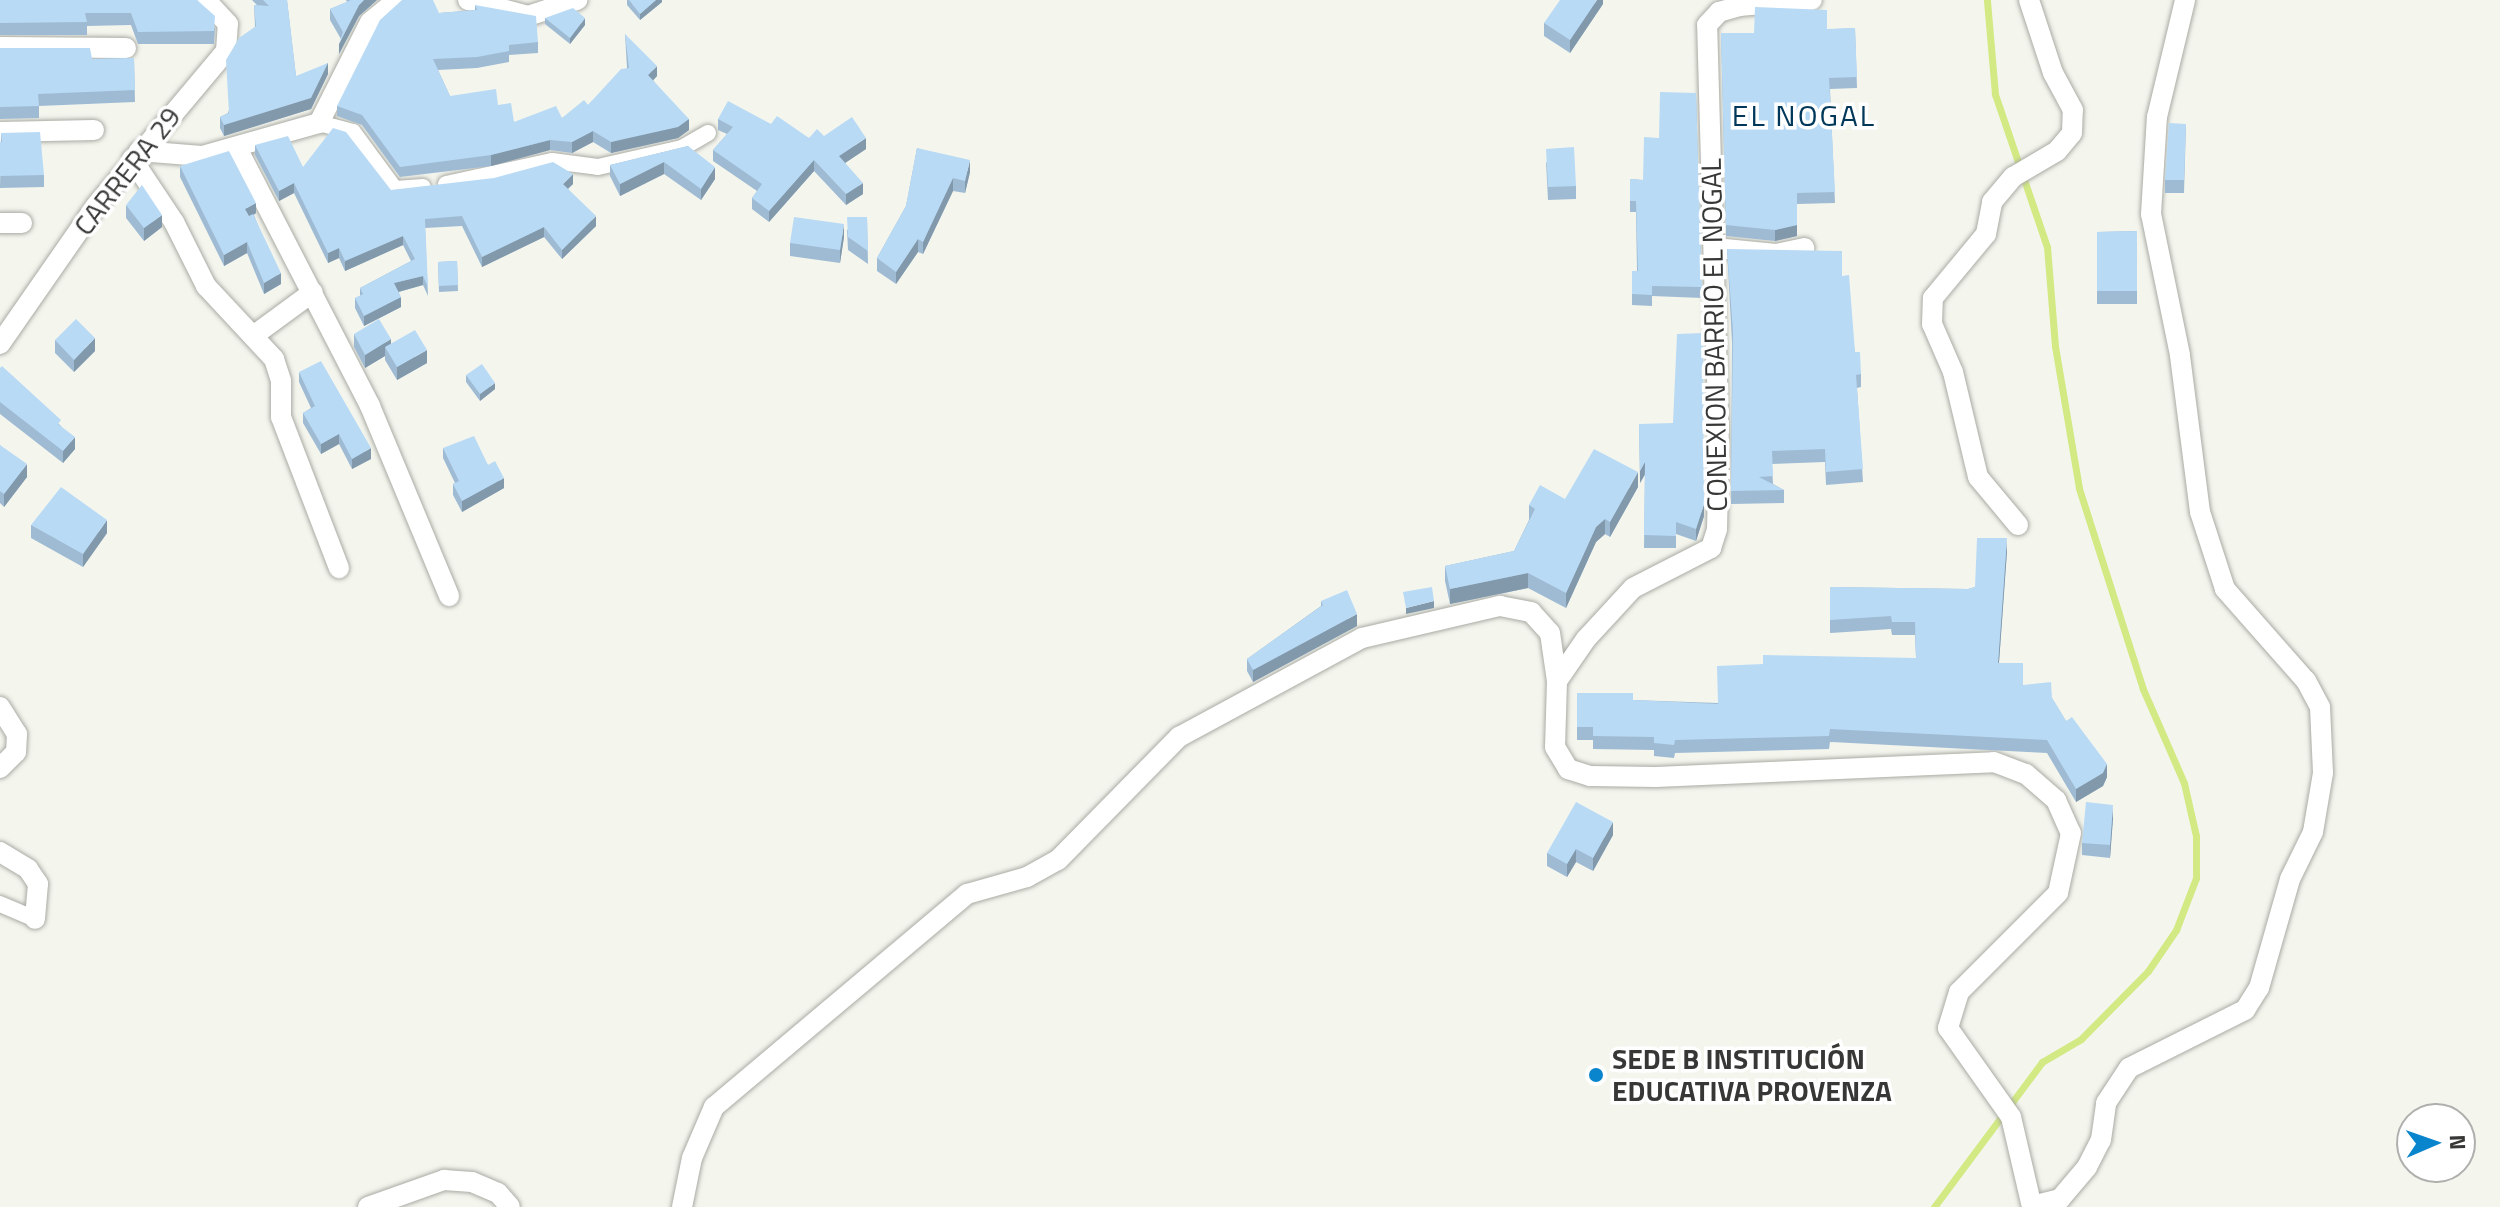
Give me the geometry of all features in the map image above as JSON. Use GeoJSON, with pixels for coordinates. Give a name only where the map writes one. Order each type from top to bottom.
{"type":"FeatureCollection","features":[{"type":"Feature","properties":{"kind":"street","name":"CARRERA 29"},"geometry":{"type":"LineString","coordinates":[[0,344],[136,155],[226,51],[228,24],[206,0]]}},
{"type":"Feature","properties":{"kind":"street"},"geometry":{"type":"LineString","coordinates":[[319,123],[370,22],[397,0]]}},
{"type":"Feature","properties":{"kind":"street"},"geometry":{"type":"LineString","coordinates":[[468,0],[528,16],[577,0]]}},
{"type":"Feature","properties":{"kind":"street","name":"CONEXION BARRIO EL NOGAL"},"geometry":{"type":"LineString","coordinates":[[1557,681],[1586,639],[1633,588],[1689,563],[1711,548],[1719,498],[1707,25],[1719,12],[1740,6],[1812,0]]}},
{"type":"Feature","properties":{"kind":"street"},"geometry":{"type":"LineString","coordinates":[[2018,525],[1978,477],[1953,372],[1932,324],[1933,298],[1986,234],[1992,202],[2013,177],[2057,151],[2072,133],[2073,110],[2053,73],[2029,0]]}},
{"type":"Feature","properties":{"kind":"street"},"geometry":{"type":"LineString","coordinates":[[682,1207],[704,1123],[720,1101],[795,1035],[852,995],[901,944],[967,894],[1027,877],[1058,860],[1179,737],[1362,638],[1500,606],[1531,612],[1550,633],[1557,681],[1555,747],[1568,769],[1590,776],[1994,762],[2026,774],[2056,800],[2071,833],[2058,893],[1959,992],[1948,1028],[2011,1117],[2032,1206],[2060,1199],[2087,1167],[2101,1140],[2106,1103],[2129,1068],[2245,1010],[2259,988],[2290,879],[2313,832],[2323,773],[2320,707],[2306,681],[2225,589],[2200,512],[2187,395],[2151,214],[2157,117],[2185,0]]}},
{"type":"Feature","properties":{"kind":"street"},"geometry":{"type":"LineString","coordinates":[[0,47],[126,48]]}},
{"type":"Feature","properties":{"kind":"street"},"geometry":{"type":"LineString","coordinates":[[136,155],[202,156],[319,123],[353,132],[395,189],[480,179],[552,161],[598,167],[682,148],[708,133]]}},
{"type":"Feature","properties":{"kind":"street"},"geometry":{"type":"LineString","coordinates":[[0,132],[94,130]]}},
{"type":"Feature","properties":{"kind":"street"},"geometry":{"type":"LineString","coordinates":[[237,148],[370,406],[449,596]]}},
{"type":"Feature","properties":{"kind":"street"},"geometry":{"type":"LineString","coordinates":[[136,155],[206,286],[274,359],[281,381],[281,417],[339,568]]}},
{"type":"Feature","properties":{"kind":"street"},"geometry":{"type":"LineString","coordinates":[[0,223],[22,223]]}},
{"type":"Feature","properties":{"kind":"street"},"geometry":{"type":"LineString","coordinates":[[1715,248],[1776,254],[1804,248]]}},
{"type":"Feature","properties":{"kind":"street"},"geometry":{"type":"LineString","coordinates":[[253,336],[313,292]]}},
{"type":"Feature","properties":{"kind":"street"},"geometry":{"type":"LineString","coordinates":[[0,707],[17,734],[16,752],[0,768]]}},
{"type":"Feature","properties":{"kind":"street"},"geometry":{"type":"LineString","coordinates":[[0,852],[28,869],[38,884],[35,919],[0,904]]}},
{"type":"Feature","properties":{"kind":"street"},"geometry":{"type":"LineString","coordinates":[[368,1207],[444,1180],[472,1182],[498,1193],[510,1207]]}},
{"type":"Feature","properties":{"kind":"building"},"geometry":{"type":"Polygon","coordinates":[[[0,0],[197,0],[215,16],[214,31],[138,32],[131,13],[85,13],[87,22],[0,23],[0,0]]]}},
{"type":"Feature","properties":{"kind":"building"},"geometry":{"type":"Polygon","coordinates":[[[263,0],[287,0],[296,76],[328,63],[311,98],[224,125],[220,117],[229,113],[226,60],[239,38],[256,26],[254,5],[269,6],[263,0]]]}},
{"type":"Feature","properties":{"kind":"building"},"geometry":{"type":"Polygon","coordinates":[[[351,0],[364,0],[339,44],[343,32],[330,9],[351,0]]]}},
{"type":"Feature","properties":{"kind":"building"},"geometry":{"type":"Polygon","coordinates":[[[402,0],[433,0],[439,13],[477,10],[475,5],[536,16],[538,42],[509,45],[509,51],[477,57],[433,59],[450,96],[496,89],[498,105],[511,103],[514,122],[556,106],[562,118],[584,100],[588,105],[621,69],[629,68],[625,34],[657,66],[648,75],[689,119],[678,127],[611,142],[593,131],[572,142],[550,140],[491,155],[400,167],[362,115],[337,106],[380,20],[402,0]]]}},
{"type":"Feature","properties":{"kind":"building"},"geometry":{"type":"Polygon","coordinates":[[[629,0],[656,0],[640,14],[629,0]]]}},
{"type":"Feature","properties":{"kind":"building"},"geometry":{"type":"Polygon","coordinates":[[[1560,0],[1597,0],[1570,40],[1544,23],[1560,0]]]}},
{"type":"Feature","properties":{"kind":"building"},"geometry":{"type":"Polygon","coordinates":[[[1755,7],[1827,10],[1827,29],[1855,28],[1857,77],[1829,78],[1835,192],[1797,193],[1797,225],[1775,230],[1726,225],[1721,33],[1754,33],[1755,7]]]}},
{"type":"Feature","properties":{"kind":"building"},"geometry":{"type":"Polygon","coordinates":[[[573,8],[585,18],[570,38],[545,18],[573,8]]]}},
{"type":"Feature","properties":{"kind":"building"},"geometry":{"type":"Polygon","coordinates":[[[0,48],[90,48],[92,59],[134,58],[135,90],[38,94],[39,106],[0,107],[0,48]]]}},
{"type":"Feature","properties":{"kind":"building"},"geometry":{"type":"Polygon","coordinates":[[[1660,92],[1696,93],[1702,287],[1652,286],[1652,295],[1632,294],[1632,271],[1638,271],[1636,201],[1630,201],[1630,179],[1643,180],[1644,137],[1659,138],[1660,92]]]}},
{"type":"Feature","properties":{"kind":"building"},"geometry":{"type":"Polygon","coordinates":[[[728,101],[771,124],[777,116],[809,138],[817,129],[824,136],[852,117],[866,138],[839,156],[863,183],[846,194],[814,160],[769,211],[752,198],[762,184],[713,150],[733,127],[718,119],[728,101]]]}},
{"type":"Feature","properties":{"kind":"building"},"geometry":{"type":"Polygon","coordinates":[[[2169,123],[2186,124],[2184,180],[2165,180],[2169,123]]]}},
{"type":"Feature","properties":{"kind":"building"},"geometry":{"type":"Polygon","coordinates":[[[333,128],[346,132],[391,190],[494,178],[553,162],[573,174],[563,184],[596,216],[562,250],[544,227],[482,257],[462,216],[425,219],[428,287],[423,276],[394,283],[401,297],[364,316],[355,298],[363,294],[360,288],[415,259],[403,236],[345,261],[339,248],[328,253],[294,183],[279,191],[255,145],[288,136],[303,167],[333,128]]]}},
{"type":"Feature","properties":{"kind":"building"},"geometry":{"type":"Polygon","coordinates":[[[40,132],[44,175],[0,176],[1,133],[40,132]]]}},
{"type":"Feature","properties":{"kind":"building"},"geometry":{"type":"Polygon","coordinates":[[[688,146],[715,167],[701,189],[664,162],[620,184],[610,165],[688,146]]]}},
{"type":"Feature","properties":{"kind":"building"},"geometry":{"type":"Polygon","coordinates":[[[1574,147],[1576,186],[1548,187],[1546,149],[1574,147]]]}},
{"type":"Feature","properties":{"kind":"building"},"geometry":{"type":"Polygon","coordinates":[[[917,148],[970,160],[965,181],[953,178],[923,242],[918,239],[896,272],[877,258],[906,206],[917,148]]]}},
{"type":"Feature","properties":{"kind":"building"},"geometry":{"type":"Polygon","coordinates":[[[229,151],[256,203],[245,209],[249,216],[253,214],[281,273],[264,283],[247,242],[224,255],[180,166],[229,151]]]}},
{"type":"Feature","properties":{"kind":"building"},"geometry":{"type":"Polygon","coordinates":[[[142,185],[162,215],[144,228],[126,205],[142,185]]]}},
{"type":"Feature","properties":{"kind":"building"},"geometry":{"type":"Polygon","coordinates":[[[794,217],[844,224],[840,250],[790,243],[794,217]]]}},
{"type":"Feature","properties":{"kind":"building"},"geometry":{"type":"Polygon","coordinates":[[[847,217],[867,217],[868,251],[848,237],[847,217]]]}},
{"type":"Feature","properties":{"kind":"building"},"geometry":{"type":"Polygon","coordinates":[[[2137,231],[2137,291],[2097,291],[2097,232],[2137,231]]]}},
{"type":"Feature","properties":{"kind":"building"},"geometry":{"type":"Polygon","coordinates":[[[1727,249],[1842,251],[1842,276],[1849,275],[1855,352],[1860,352],[1861,374],[1856,375],[1863,469],[1826,472],[1825,449],[1772,451],[1773,476],[1759,477],[1784,490],[1731,491],[1733,332],[1727,249]]]}},
{"type":"Feature","properties":{"kind":"building"},"geometry":{"type":"Polygon","coordinates":[[[457,261],[458,285],[439,286],[438,262],[457,261]]]}},
{"type":"Feature","properties":{"kind":"building"},"geometry":{"type":"Polygon","coordinates":[[[76,319],[95,338],[74,360],[55,340],[76,319]]]}},
{"type":"Feature","properties":{"kind":"building"},"geometry":{"type":"Polygon","coordinates":[[[379,319],[391,339],[365,355],[354,334],[379,319]]]}},
{"type":"Feature","properties":{"kind":"building"},"geometry":{"type":"Polygon","coordinates":[[[415,330],[427,350],[397,367],[385,347],[415,330]]]}},
{"type":"Feature","properties":{"kind":"building"},"geometry":{"type":"Polygon","coordinates":[[[1703,333],[1704,504],[1696,529],[1676,522],[1676,536],[1644,535],[1645,462],[1640,471],[1639,424],[1673,423],[1677,334],[1703,333]]]}},
{"type":"Feature","properties":{"kind":"building"},"geometry":{"type":"Polygon","coordinates":[[[321,361],[371,448],[352,459],[339,434],[321,444],[303,413],[315,406],[299,372],[321,361]]]}},
{"type":"Feature","properties":{"kind":"building"},"geometry":{"type":"Polygon","coordinates":[[[482,364],[495,383],[480,394],[466,375],[482,364]]]}},
{"type":"Feature","properties":{"kind":"building"},"geometry":{"type":"Polygon","coordinates":[[[2,366],[61,420],[58,424],[75,437],[63,451],[0,402],[2,366]]]}},
{"type":"Feature","properties":{"kind":"building"},"geometry":{"type":"Polygon","coordinates":[[[474,436],[488,465],[495,461],[504,478],[462,501],[453,484],[459,481],[443,448],[474,436]]]}},
{"type":"Feature","properties":{"kind":"building"},"geometry":{"type":"Polygon","coordinates":[[[0,445],[27,464],[4,494],[0,491],[0,445]]]}},
{"type":"Feature","properties":{"kind":"building"},"geometry":{"type":"Polygon","coordinates":[[[1594,449],[1638,472],[1610,522],[1605,519],[1596,527],[1566,593],[1528,573],[1450,589],[1445,566],[1514,551],[1535,509],[1529,505],[1540,485],[1565,499],[1594,449]]]}},
{"type":"Feature","properties":{"kind":"building"},"geometry":{"type":"Polygon","coordinates":[[[61,487],[107,520],[83,554],[31,525],[61,487]]]}},
{"type":"Feature","properties":{"kind":"building"},"geometry":{"type":"Polygon","coordinates":[[[1977,538],[2007,538],[1998,663],[2023,663],[2023,685],[2051,682],[2052,698],[2066,721],[2072,717],[2107,764],[2103,773],[2076,789],[2047,740],[1830,729],[1829,736],[1675,740],[1674,745],[1654,743],[1654,737],[1593,736],[1593,727],[1577,727],[1577,693],[1633,693],[1633,700],[1718,704],[1717,666],[1763,664],[1763,655],[1916,658],[1915,622],[1892,622],[1891,616],[1830,620],[1830,587],[1975,587],[1977,538]]]}},
{"type":"Feature","properties":{"kind":"building"},"geometry":{"type":"Polygon","coordinates":[[[1432,587],[1434,601],[1406,608],[1403,592],[1432,587]]]}},
{"type":"Feature","properties":{"kind":"building"},"geometry":{"type":"Polygon","coordinates":[[[1347,590],[1357,614],[1253,670],[1247,659],[1323,605],[1321,601],[1347,590]]]}},
{"type":"Feature","properties":{"kind":"building"},"geometry":{"type":"Polygon","coordinates":[[[1576,802],[1613,822],[1593,858],[1576,849],[1567,864],[1547,853],[1576,802]]]}},
{"type":"Feature","properties":{"kind":"building"},"geometry":{"type":"Polygon","coordinates":[[[2086,802],[2113,805],[2110,845],[2082,843],[2086,802]]]}},
{"type":"Feature","properties":{"kind":"waterway"},"geometry":{"type":"LineString","coordinates":[[1934,1207],[2042,1062],[2081,1039],[2148,971],[2176,930],[2196,878],[2196,836],[2184,783],[2143,689],[2079,488],[2055,346],[2047,247],[1995,94],[1987,0]]}},
{"type":"Feature","properties":{"kind":"place","name":"SEDE B INSTITUCIÓN EDUCATIVA PROVENZA"},"geometry":{"type":"Point","coordinates":[1596,1075]}},
{"type":"Feature","properties":{"kind":"district","name":"EL NOGAL"},"geometry":{"type":"Point","coordinates":[1804,115]}}]}
